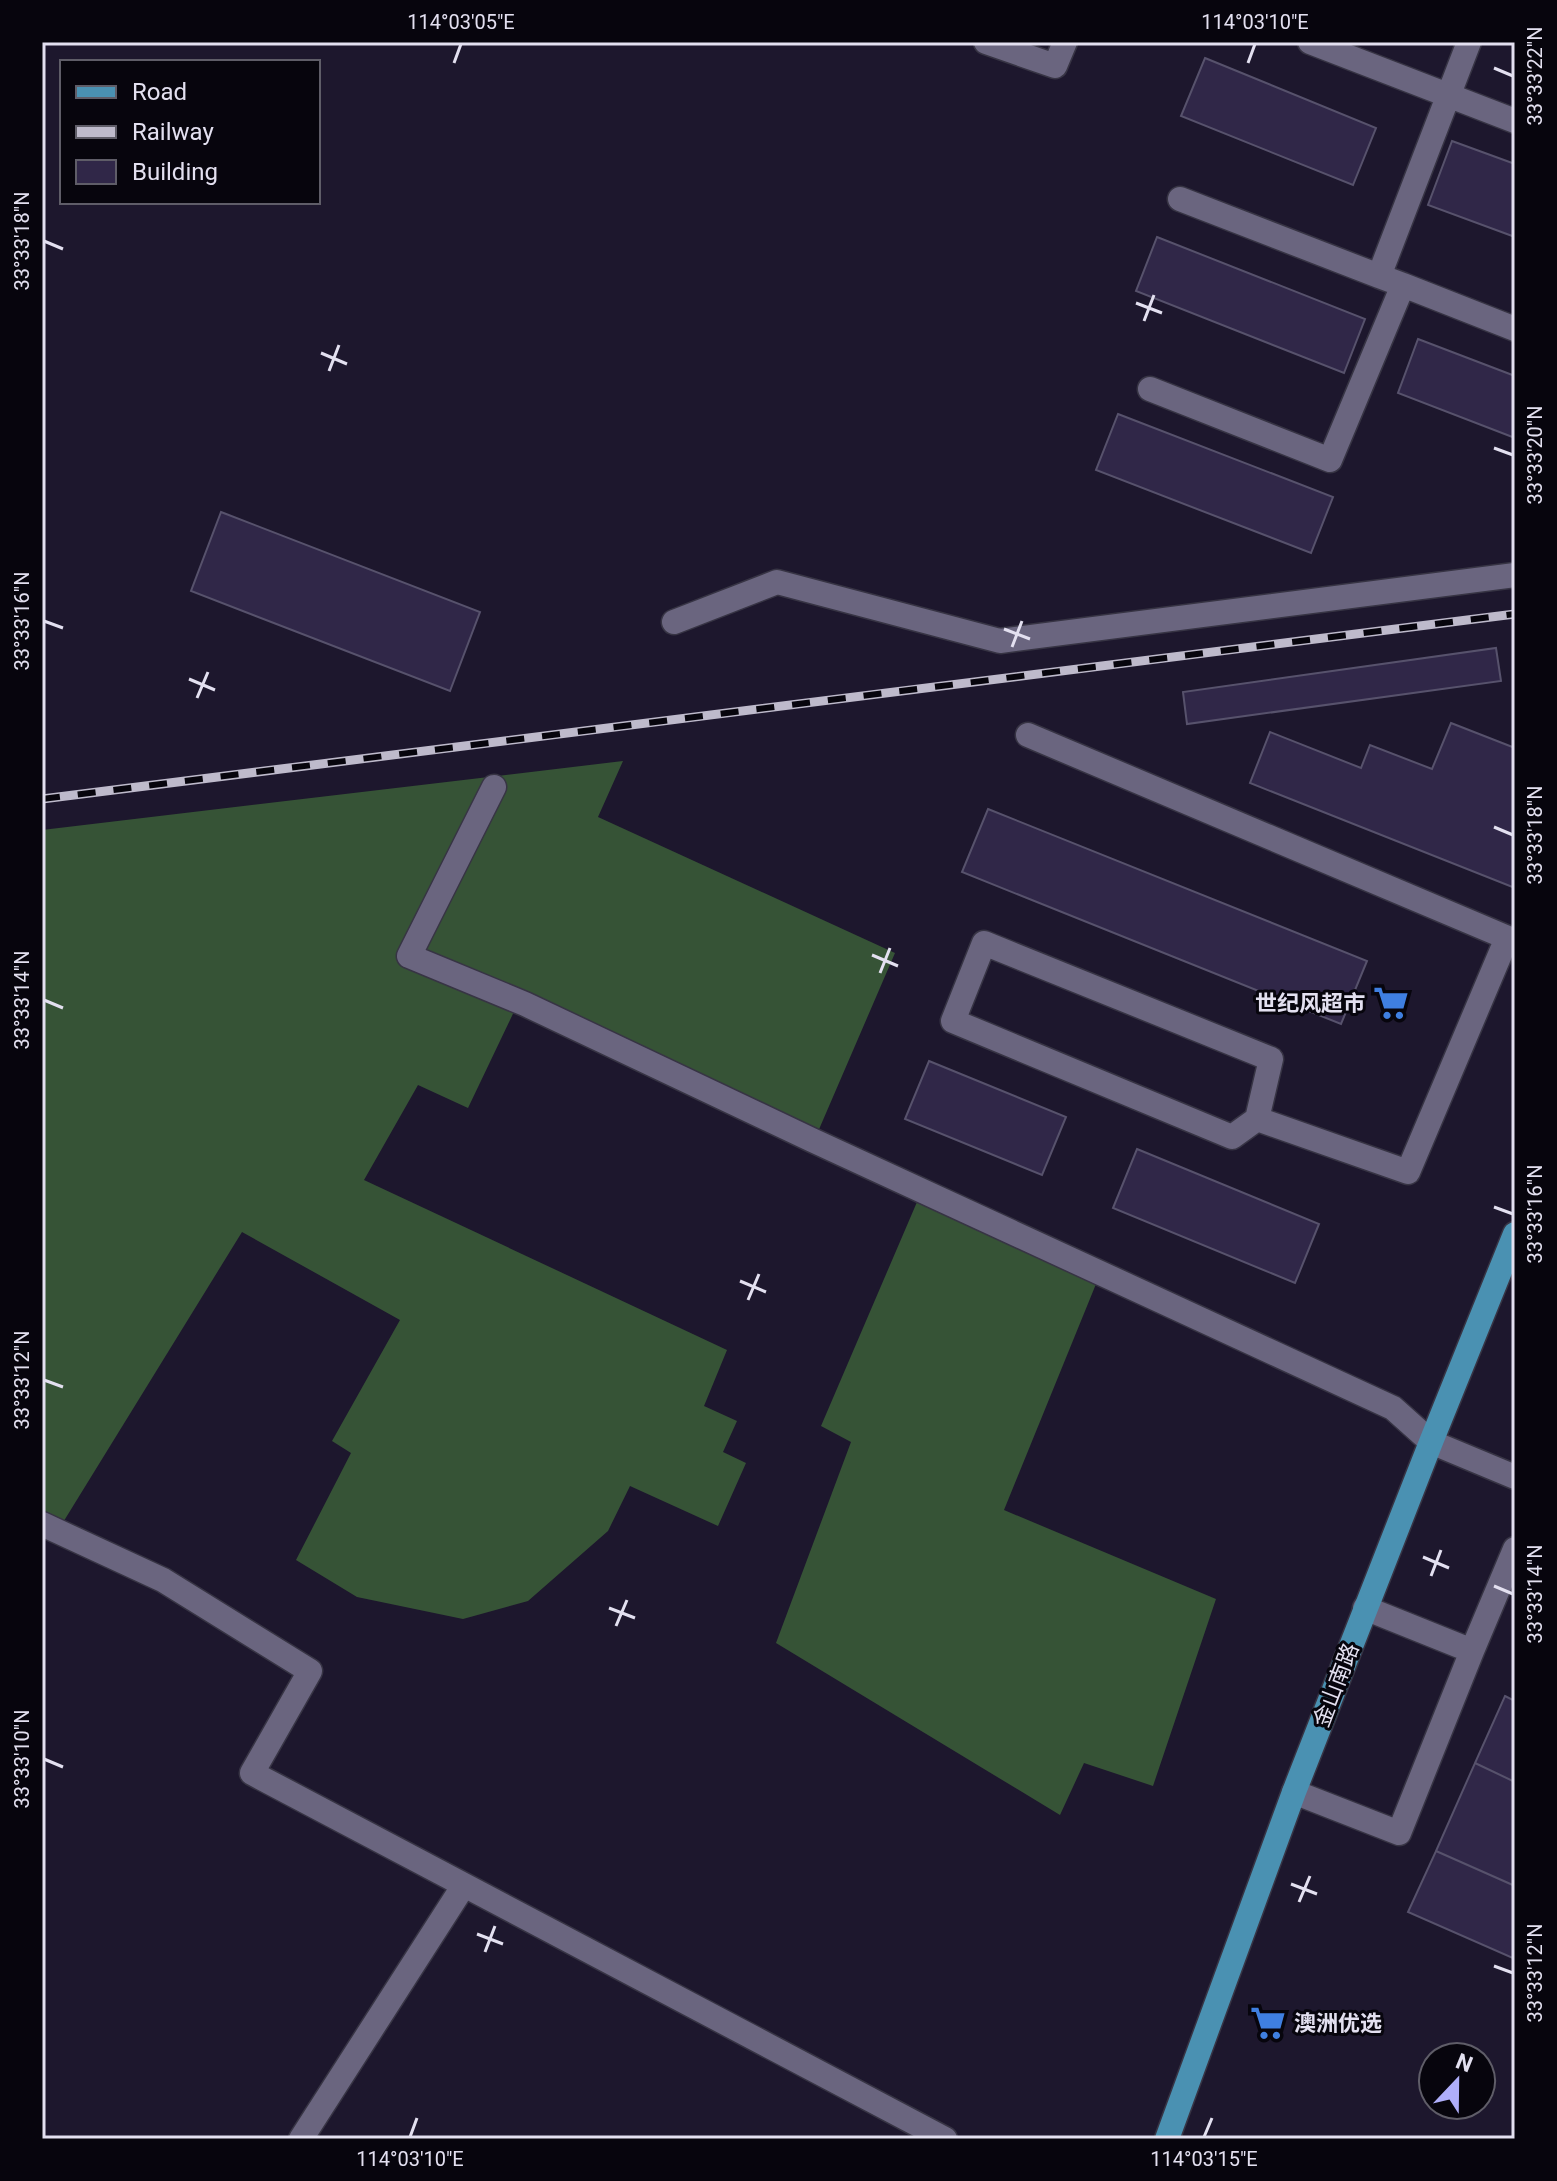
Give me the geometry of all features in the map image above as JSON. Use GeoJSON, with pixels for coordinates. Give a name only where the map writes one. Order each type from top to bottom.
{"type":"FeatureCollection","features":[{"type":"Feature","properties":{"kind":"main road","name":"金山南路"},"geometry":{"type":"LineString","coordinates":[[1167,2139],[1294,1792],[1515,1234]]}},
{"type":"Feature","properties":{"kind":"street"},"geometry":{"type":"LineString","coordinates":[[986,42],[1055,66],[1065,42]]}},
{"type":"Feature","properties":{"kind":"street"},"geometry":{"type":"LineString","coordinates":[[1310,42],[1515,121]]}},
{"type":"Feature","properties":{"kind":"street"},"geometry":{"type":"LineString","coordinates":[[1379,276],[1469,42]]}},
{"type":"Feature","properties":{"kind":"street"},"geometry":{"type":"LineString","coordinates":[[1180,199],[1515,329]]}},
{"type":"Feature","properties":{"kind":"street"},"geometry":{"type":"LineString","coordinates":[[1150,389],[1330,460],[1403,285]]}},
{"type":"Feature","properties":{"kind":"street"},"geometry":{"type":"LineString","coordinates":[[674,622],[777,582],[1000,641],[1515,575]]}},
{"type":"Feature","properties":{"kind":"street"},"geometry":{"type":"LineString","coordinates":[[1028,735],[1511,940],[1408,1172],[1257,1119]]}},
{"type":"Feature","properties":{"kind":"street"},"geometry":{"type":"LineString","coordinates":[[494,787],[409,956],[525,1004],[1393,1408],[1431,1442],[1515,1477]]}},
{"type":"Feature","properties":{"kind":"street"},"geometry":{"type":"LineString","coordinates":[[984,943],[1271,1059],[1257,1119],[1232,1137],[953,1021],[984,943]]}},
{"type":"Feature","properties":{"kind":"street"},"geometry":{"type":"LineString","coordinates":[[42,1524],[163,1580],[310,1671],[252,1773],[945,2139]]}},
{"type":"Feature","properties":{"kind":"street"},"geometry":{"type":"LineString","coordinates":[[1294,1792],[1399,1833],[1515,1549]]}},
{"type":"Feature","properties":{"kind":"street"},"geometry":{"type":"LineString","coordinates":[[1365,1608],[1472,1651]]}},
{"type":"Feature","properties":{"kind":"street"},"geometry":{"type":"LineString","coordinates":[[301,2139],[464,1885]]}},
{"type":"Feature","properties":{"kind":"green space"},"geometry":{"type":"Polygon","coordinates":[[[623,761],[598,817],[895,953],[817,1134],[521,997],[468,1108],[418,1085],[364,1180],[727,1350],[704,1406],[737,1421],[723,1452],[746,1463],[718,1526],[630,1486],[608,1531],[528,1601],[463,1619],[357,1597],[296,1560],[351,1453],[332,1441],[400,1320],[242,1232],[62,1524],[42,1514],[42,830],[623,761]]]}},
{"type":"Feature","properties":{"kind":"green space"},"geometry":{"type":"Polygon","coordinates":[[[917,1202],[1096,1284],[1004,1510],[1216,1599],[1153,1786],[1084,1763],[1060,1815],[776,1643],[851,1442],[821,1426],[917,1202]]]}},
{"type":"Feature","properties":{"kind":"building"},"geometry":{"type":"Polygon","coordinates":[[[1205,58],[1376,128],[1353,185],[1181,116],[1205,58]]]}},
{"type":"Feature","properties":{"kind":"building"},"geometry":{"type":"Polygon","coordinates":[[[1452,141],[1515,164],[1515,237],[1428,205],[1452,141]]]}},
{"type":"Feature","properties":{"kind":"building"},"geometry":{"type":"Polygon","coordinates":[[[1157,237],[1365,319],[1344,373],[1136,291],[1157,237]]]}},
{"type":"Feature","properties":{"kind":"building"},"geometry":{"type":"Polygon","coordinates":[[[1418,339],[1515,376],[1515,438],[1398,393],[1418,339]]]}},
{"type":"Feature","properties":{"kind":"building"},"geometry":{"type":"Polygon","coordinates":[[[1118,414],[1333,497],[1311,553],[1096,470],[1118,414]]]}},
{"type":"Feature","properties":{"kind":"building"},"geometry":{"type":"Polygon","coordinates":[[[221,512],[480,612],[450,691],[191,591],[221,512]]]}},
{"type":"Feature","properties":{"kind":"building"},"geometry":{"type":"Polygon","coordinates":[[[1496,648],[1501,681],[1187,724],[1183,692],[1496,648]]]}},
{"type":"Feature","properties":{"kind":"building"},"geometry":{"type":"Polygon","coordinates":[[[1451,723],[1515,748],[1515,888],[1250,783],[1270,732],[1361,768],[1370,745],[1432,769],[1451,723]]]}},
{"type":"Feature","properties":{"kind":"building"},"geometry":{"type":"Polygon","coordinates":[[[988,809],[1367,961],[1341,1024],[962,872],[988,809]]]}},
{"type":"Feature","properties":{"kind":"building"},"geometry":{"type":"Polygon","coordinates":[[[929,1061],[1066,1117],[1042,1175],[905,1119],[929,1061]]]}},
{"type":"Feature","properties":{"kind":"building"},"geometry":{"type":"Polygon","coordinates":[[[1137,1149],[1319,1224],[1295,1283],[1113,1208],[1137,1149]]]}},
{"type":"Feature","properties":{"kind":"building"},"geometry":{"type":"Polygon","coordinates":[[[1505,1696],[1515,1701],[1515,1782],[1475,1763],[1505,1696]]]}},
{"type":"Feature","properties":{"kind":"building"},"geometry":{"type":"Polygon","coordinates":[[[1475,1763],[1515,1782],[1515,1886],[1436,1851],[1475,1763]]]}},
{"type":"Feature","properties":{"kind":"building"},"geometry":{"type":"Polygon","coordinates":[[[1436,1851],[1515,1886],[1515,1959],[1408,1912],[1436,1851]]]}},
{"type":"Feature","properties":{"kind":"railway"},"geometry":{"type":"LineString","coordinates":[[42,799],[1515,614]]}},
{"type":"Feature","properties":{"kind":"place","name":"世纪风超市"},"geometry":{"type":"Point","coordinates":[1391,1003]}},
{"type":"Feature","properties":{"kind":"place","name":"澳洲优选"},"geometry":{"type":"Point","coordinates":[1268,2023]}}]}
